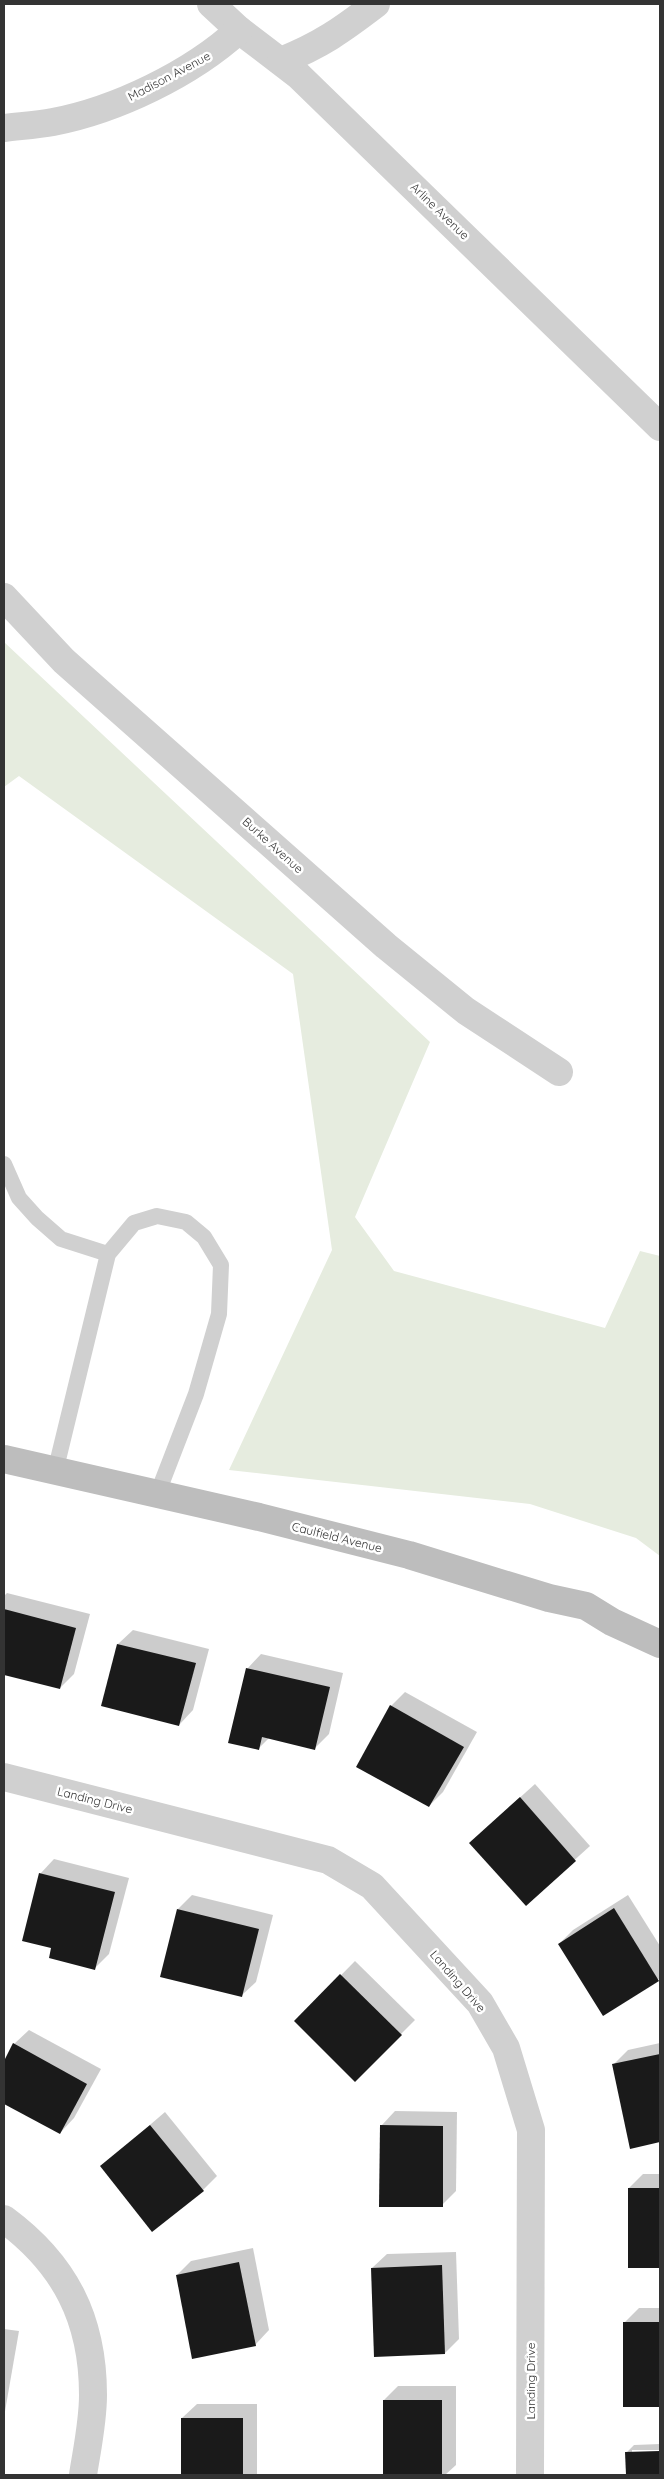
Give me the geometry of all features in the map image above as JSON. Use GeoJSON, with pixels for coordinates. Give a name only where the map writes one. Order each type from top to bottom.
{"type":"FeatureCollection","features":[{"type":"Feature","properties":{"kind":"street","name":"Arline Avenue"},"geometry":{"type":"LineString","coordinates":[[211,4],[239,30],[281,61],[312,88],[660,427]]}},
{"type":"Feature","properties":{"kind":"street"},"geometry":{"type":"LineString","coordinates":[[281,61],[315,48],[340,32],[376,4]]}},
{"type":"Feature","properties":{"kind":"street","name":"Madison Avenue"},"geometry":{"type":"LineString","coordinates":[[4,128],[54,122],[125,100],[176,75],[216,51],[239,30]]}},
{"type":"Feature","properties":{"kind":"street","name":"Burke Avenue"},"geometry":{"type":"LineString","coordinates":[[4,597],[64,661],[386,946],[466,1011],[559,1072]]}},
{"type":"Feature","properties":{"kind":"street","name":"Caulfield Avenue"},"geometry":{"type":"LineString","coordinates":[[4,1459],[259,1517],[409,1555],[549,1598],[586,1606],[612,1622],[660,1644]]}},
{"type":"Feature","properties":{"kind":"street","name":"Landing Drive"},"geometry":{"type":"LineString","coordinates":[[4,1777],[328,1860],[372,1886],[480,2003],[506,2048],[531,2130],[530,2475]]}},
{"type":"Feature","properties":{"kind":"street"},"geometry":{"type":"LineString","coordinates":[[4,2219],[26,2236],[52,2264],[76,2301],[91,2351],[93,2388],[83,2475]]}},
{"type":"Feature","properties":{"kind":"lane"},"geometry":{"type":"LineString","coordinates":[[4,1164],[19,1198],[37,1218],[61,1239],[108,1254]]}},
{"type":"Feature","properties":{"kind":"lane"},"geometry":{"type":"LineString","coordinates":[[55,1472],[108,1254],[134,1223],[157,1216],[186,1222],[204,1237],[221,1265],[219,1314],[196,1394],[157,1495]]}},
{"type":"Feature","properties":{"kind":"shaded area"},"geometry":{"type":"Polygon","coordinates":[[[4,642],[430,1042],[355,1217],[394,1271],[605,1328],[640,1251],[660,1256],[660,1556],[636,1538],[530,1504],[229,1470],[332,1250],[293,974],[19,776],[4,787],[4,642]]]}},
{"type":"Feature","properties":{"kind":"building"},"geometry":{"type":"Polygon","coordinates":[[[4,1609],[76,1628],[60,1689],[4,1675],[4,1609]]]}},
{"type":"Feature","properties":{"kind":"building"},"geometry":{"type":"Polygon","coordinates":[[[117,1644],[196,1663],[179,1726],[101,1706],[117,1644]]]}},
{"type":"Feature","properties":{"kind":"building"},"geometry":{"type":"Polygon","coordinates":[[[246,1668],[330,1687],[315,1750],[262,1737],[259,1750],[228,1743],[246,1668]]]}},
{"type":"Feature","properties":{"kind":"building"},"geometry":{"type":"Polygon","coordinates":[[[390,1705],[464,1747],[429,1807],[356,1767],[390,1705]]]}},
{"type":"Feature","properties":{"kind":"building"},"geometry":{"type":"Polygon","coordinates":[[[520,1797],[576,1861],[526,1906],[469,1843],[520,1797]]]}},
{"type":"Feature","properties":{"kind":"building"},"geometry":{"type":"Polygon","coordinates":[[[39,1873],[115,1892],[95,1970],[49,1958],[51,1948],[22,1941],[39,1873]]]}},
{"type":"Feature","properties":{"kind":"building"},"geometry":{"type":"Polygon","coordinates":[[[614,1908],[659,1981],[603,2016],[558,1944],[614,1908]]]}},
{"type":"Feature","properties":{"kind":"building"},"geometry":{"type":"Polygon","coordinates":[[[177,1909],[259,1929],[242,1997],[160,1977],[177,1909]]]}},
{"type":"Feature","properties":{"kind":"building"},"geometry":{"type":"Polygon","coordinates":[[[340,1974],[402,2035],[355,2082],[294,2021],[340,1974]]]}},
{"type":"Feature","properties":{"kind":"building"},"geometry":{"type":"Polygon","coordinates":[[[13,2043],[87,2084],[60,2134],[4,2104],[4,2061],[13,2043]]]}},
{"type":"Feature","properties":{"kind":"building"},"geometry":{"type":"Polygon","coordinates":[[[660,2054],[660,2142],[630,2149],[612,2064],[660,2054]]]}},
{"type":"Feature","properties":{"kind":"building"},"geometry":{"type":"Polygon","coordinates":[[[150,2125],[204,2191],[152,2232],[100,2166],[150,2125]]]}},
{"type":"Feature","properties":{"kind":"building"},"geometry":{"type":"Polygon","coordinates":[[[380,2125],[443,2126],[443,2207],[379,2207],[380,2125]]]}},
{"type":"Feature","properties":{"kind":"building"},"geometry":{"type":"Polygon","coordinates":[[[628,2188],[660,2188],[660,2268],[628,2268],[628,2188]]]}},
{"type":"Feature","properties":{"kind":"building"},"geometry":{"type":"Polygon","coordinates":[[[239,2262],[256,2346],[192,2359],[176,2275],[239,2262]]]}},
{"type":"Feature","properties":{"kind":"building"},"geometry":{"type":"Polygon","coordinates":[[[442,2265],[445,2354],[374,2357],[371,2268],[442,2265]]]}},
{"type":"Feature","properties":{"kind":"building"},"geometry":{"type":"Polygon","coordinates":[[[623,2322],[660,2322],[660,2407],[623,2407],[623,2322]]]}},
{"type":"Feature","properties":{"kind":"building"},"geometry":{"type":"Polygon","coordinates":[[[383,2400],[442,2400],[442,2475],[383,2475],[383,2400]]]}},
{"type":"Feature","properties":{"kind":"building"},"geometry":{"type":"Polygon","coordinates":[[[181,2418],[243,2418],[243,2475],[181,2475],[181,2418]]]}},
{"type":"Feature","properties":{"kind":"building"},"geometry":{"type":"Polygon","coordinates":[[[660,2451],[660,2475],[626,2475],[625,2452],[660,2451]]]}}]}
